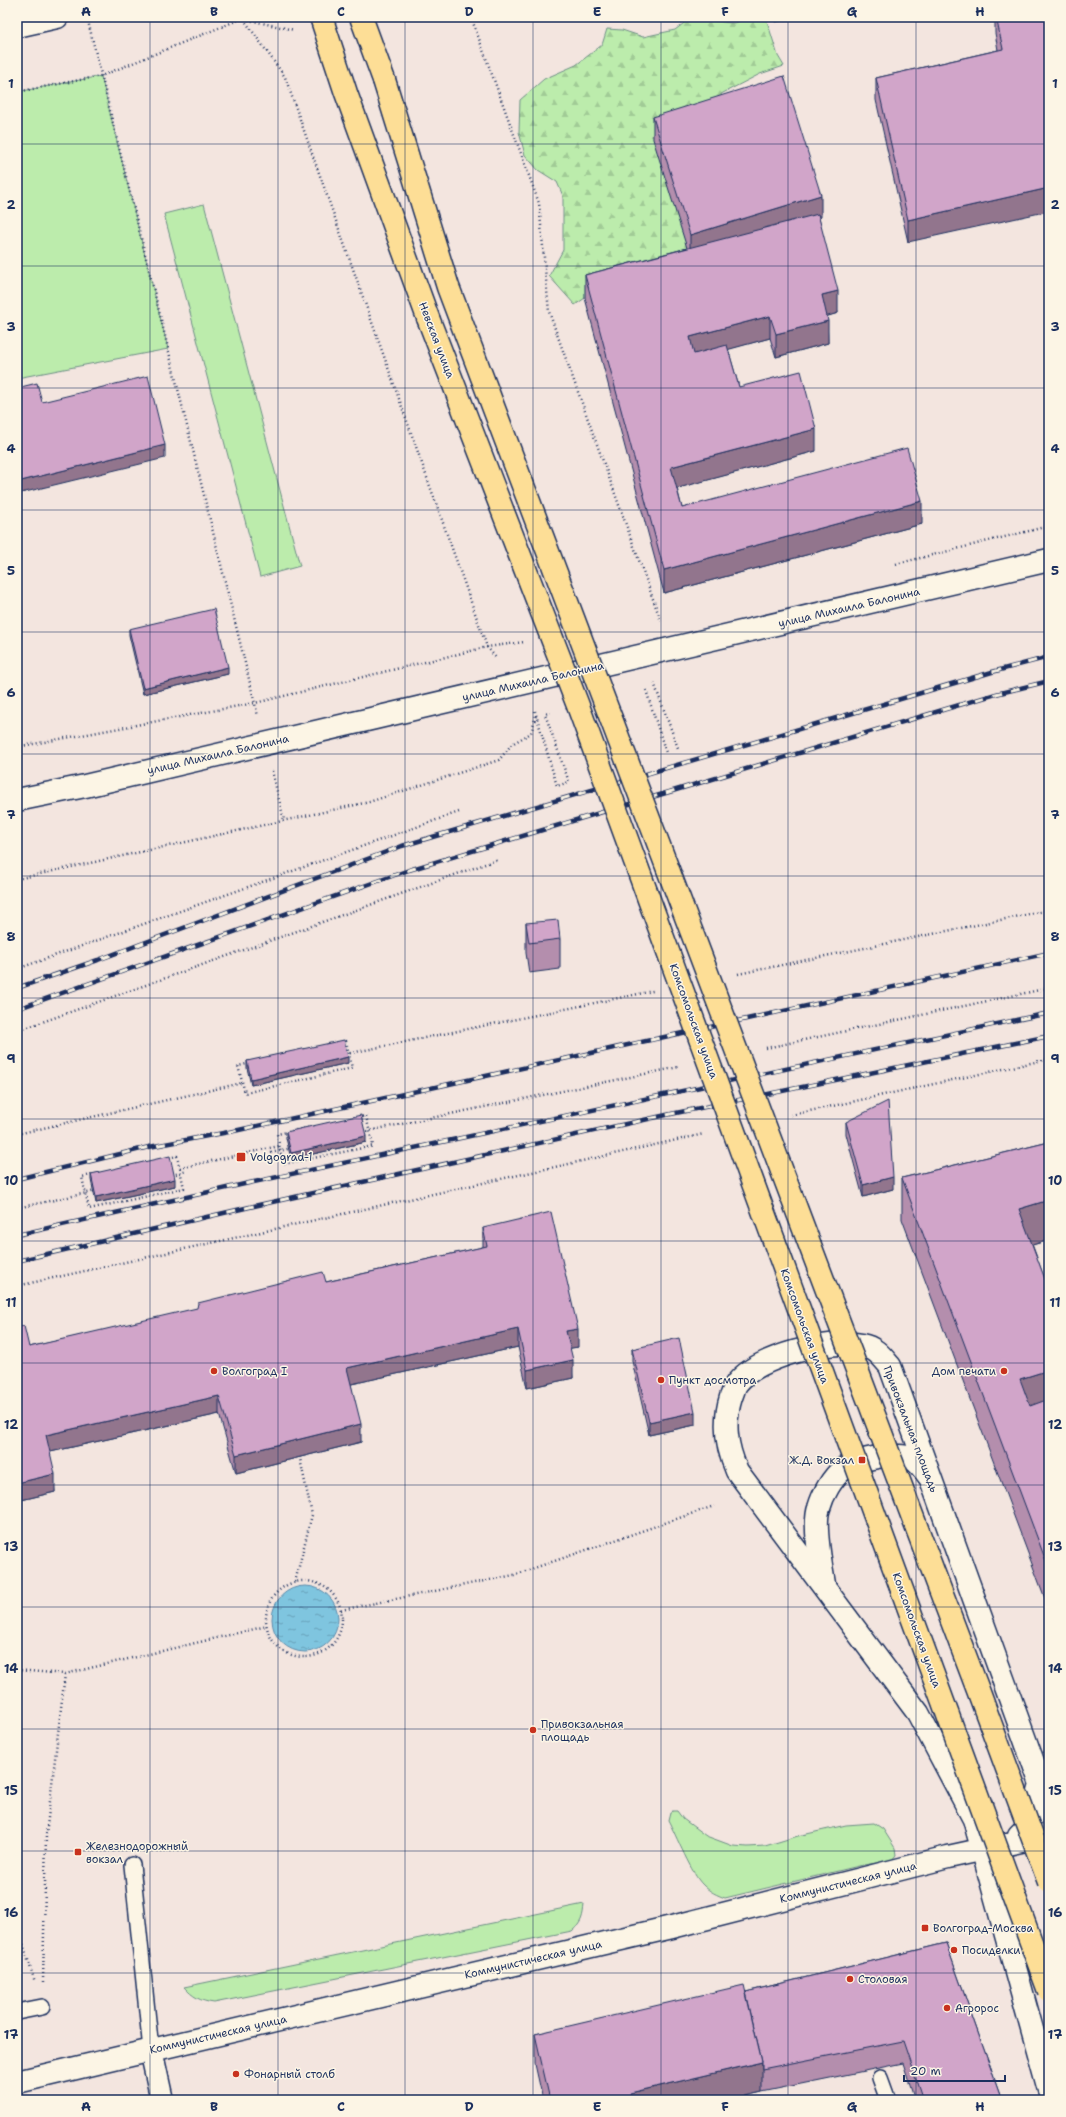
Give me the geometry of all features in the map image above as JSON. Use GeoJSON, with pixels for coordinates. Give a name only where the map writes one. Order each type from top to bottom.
{"type":"FeatureCollection","features":[{"type":"Feature","properties":{"kind":"main road","name":"Невская улица"},"geometry":{"type":"LineString","coordinates":[[320,17],[346,93],[431,326],[561,660]]}},
{"type":"Feature","properties":{"kind":"main road"},"geometry":{"type":"LineString","coordinates":[[362,17],[384,80],[448,288],[978,1690],[1049,1882]]}},
{"type":"Feature","properties":{"kind":"main road","name":"Комсомольская улица"},"geometry":{"type":"LineString","coordinates":[[561,660],[1049,1992]]}},
{"type":"Feature","properties":{"kind":"street"},"geometry":{"type":"LineString","coordinates":[[17,26],[56,17]]}},
{"type":"Feature","properties":{"kind":"street","name":"улица Михаила Балонина"},"geometry":{"type":"LineString","coordinates":[[17,800],[85,786],[1049,560]]}},
{"type":"Feature","properties":{"kind":"street","name":"Привокзальная площадь"},"geometry":{"type":"LineString","coordinates":[[1011,1843],[1030,1824],[1045,1789],[890,1366],[877,1351],[862,1345],[828,1344],[798,1351],[760,1365],[737,1383],[728,1407],[726,1436],[729,1454],[737,1471],[918,1713],[974,1819],[1049,2091]]}},
{"type":"Feature","properties":{"kind":"street"},"geometry":{"type":"LineString","coordinates":[[825,1589],[818,1555],[818,1510],[826,1490],[843,1469],[862,1460],[875,1457],[908,1457],[918,1462],[930,1477]]}},
{"type":"Feature","properties":{"kind":"street","name":"Коммунистическая улица"},"geometry":{"type":"LineString","coordinates":[[17,2082],[1049,1835]]}},
{"type":"Feature","properties":{"kind":"street"},"geometry":{"type":"LineString","coordinates":[[151,2050],[162,2100]]}},
{"type":"Feature","properties":{"kind":"lane"},"geometry":{"type":"LineString","coordinates":[[132,1865],[151,2050]]}},
{"type":"Feature","properties":{"kind":"lane"},"geometry":{"type":"LineString","coordinates":[[17,2012],[42,2007]]}},
{"type":"Feature","properties":{"kind":"lane"},"geometry":{"type":"LineString","coordinates":[[880,2078],[888,2100]]}},
{"type":"Feature","properties":{"kind":"path"},"geometry":{"type":"LineString","coordinates":[[87,17],[284,820]]}},
{"type":"Feature","properties":{"kind":"path"},"geometry":{"type":"LineString","coordinates":[[471,17],[539,203],[549,312],[661,622]]}},
{"type":"Feature","properties":{"kind":"path"},"geometry":{"type":"LineString","coordinates":[[242,18],[285,77],[487,647],[499,663]]}},
{"type":"Feature","properties":{"kind":"path"},"geometry":{"type":"LineString","coordinates":[[17,92],[101,76],[242,18],[294,30]]}},
{"type":"Feature","properties":{"kind":"path"},"geometry":{"type":"LineString","coordinates":[[892,565],[1049,526]]}},
{"type":"Feature","properties":{"kind":"path"},"geometry":{"type":"LineString","coordinates":[[655,623],[669,620]]}},
{"type":"Feature","properties":{"kind":"path"},"geometry":{"type":"LineString","coordinates":[[17,747],[255,703],[487,647],[526,642]]}},
{"type":"Feature","properties":{"kind":"path"},"geometry":{"type":"LineString","coordinates":[[655,687],[678,748]]}},
{"type":"Feature","properties":{"kind":"path"},"geometry":{"type":"LineString","coordinates":[[646,690],[666,753]]}},
{"type":"Feature","properties":{"kind":"path"},"geometry":{"type":"LineString","coordinates":[[17,879],[369,802],[499,760],[512,744],[531,733],[536,715],[557,786],[569,782],[545,714]]}},
{"type":"Feature","properties":{"kind":"path"},"geometry":{"type":"LineString","coordinates":[[17,969],[459,812]]}},
{"type":"Feature","properties":{"kind":"path"},"geometry":{"type":"LineString","coordinates":[[17,1031],[499,859]]}},
{"type":"Feature","properties":{"kind":"path"},"geometry":{"type":"LineString","coordinates":[[346,1041],[352,1068],[244,1093],[242,1083],[238,1066],[346,1041]]}},
{"type":"Feature","properties":{"kind":"path"},"geometry":{"type":"LineString","coordinates":[[784,1116],[1049,1059]]}},
{"type":"Feature","properties":{"kind":"path"},"geometry":{"type":"LineString","coordinates":[[17,1134],[242,1083]]}},
{"type":"Feature","properties":{"kind":"path"},"geometry":{"type":"LineString","coordinates":[[366,1116],[373,1146],[282,1164],[279,1146],[277,1134],[366,1116]]}},
{"type":"Feature","properties":{"kind":"path"},"geometry":{"type":"LineString","coordinates":[[356,1134],[364,1132]]}},
{"type":"Feature","properties":{"kind":"path"},"geometry":{"type":"LineString","coordinates":[[17,1286],[706,1133]]}},
{"type":"Feature","properties":{"kind":"path"},"geometry":{"type":"LineString","coordinates":[[180,1168],[279,1146]]}},
{"type":"Feature","properties":{"kind":"path"},"geometry":{"type":"LineString","coordinates":[[271,1153],[294,1148]]}},
{"type":"Feature","properties":{"kind":"path"},"geometry":{"type":"LineString","coordinates":[[177,1156],[184,1188],[89,1209],[85,1192],[82,1177],[177,1156]]}},
{"type":"Feature","properties":{"kind":"path"},"geometry":{"type":"LineString","coordinates":[[171,1175],[187,1172]]}},
{"type":"Feature","properties":{"kind":"path"},"geometry":{"type":"LineString","coordinates":[[17,1208],[85,1192],[101,1190]]}},
{"type":"Feature","properties":{"kind":"path"},"geometry":{"type":"LineString","coordinates":[[295,1582],[312,1515],[297,1450]]}},
{"type":"Feature","properties":{"kind":"path"},"geometry":{"type":"LineString","coordinates":[[341,1610],[514,1575],[714,1506]]}},
{"type":"Feature","properties":{"kind":"path"},"geometry":{"type":"LineString","coordinates":[[307,1581],[318,1584],[329,1590],[336,1599],[341,1610],[342,1620],[340,1632],[327,1649],[318,1654],[307,1657],[286,1652],[277,1645],[270,1636],[267,1626],[266,1614],[276,1594],[295,1582],[307,1581]]}},
{"type":"Feature","properties":{"kind":"path"},"geometry":{"type":"LineString","coordinates":[[17,1670],[65,1674],[267,1626]]}},
{"type":"Feature","properties":{"kind":"path"},"geometry":{"type":"LineString","coordinates":[[42,2007],[46,1835],[65,1674]]}},
{"type":"Feature","properties":{"kind":"path"},"geometry":{"type":"LineString","coordinates":[[17,1925],[42,2007]]}},
{"type":"Feature","properties":{"kind":"green space"},"geometry":{"type":"Polygon","coordinates":[[[750,16],[767,21],[778,56],[784,66],[760,74],[721,94],[728,117],[773,224],[585,298],[575,305],[549,276],[563,250],[563,196],[557,182],[538,170],[525,155],[519,132],[520,100],[544,79],[576,65],[602,45],[607,29],[622,30],[643,37],[675,30],[692,17],[735,23],[750,16]]]}},
{"type":"Feature","properties":{"kind":"green space"},"geometry":{"type":"Polygon","coordinates":[[[101,76],[168,349],[17,378],[17,92],[101,76]]]}},
{"type":"Feature","properties":{"kind":"green space"},"geometry":{"type":"Polygon","coordinates":[[[204,204],[300,566],[260,577],[164,214],[204,204]]]}},
{"type":"Feature","properties":{"kind":"green space"},"geometry":{"type":"Polygon","coordinates":[[[677,1811],[683,1819],[706,1836],[733,1846],[748,1847],[765,1846],[798,1836],[846,1825],[874,1823],[883,1829],[895,1848],[896,1855],[891,1861],[863,1865],[725,1898],[706,1887],[694,1873],[668,1820],[670,1812],[677,1811]]]}},
{"type":"Feature","properties":{"kind":"green space"},"geometry":{"type":"Polygon","coordinates":[[[584,1904],[581,1919],[572,1931],[214,2003],[197,1998],[184,1987],[584,1904]]]}},
{"type":"Feature","properties":{"kind":"water"},"geometry":{"type":"Polygon","coordinates":[[[305,1586],[318,1589],[328,1596],[335,1606],[338,1619],[335,1632],[328,1642],[318,1649],[305,1652],[292,1649],[282,1642],[275,1632],[272,1619],[275,1606],[282,1596],[292,1589],[305,1586]]]}},
{"type":"Feature","properties":{"kind":"building"},"geometry":{"type":"Polygon","coordinates":[[[996,17],[1049,17],[1049,188],[908,220],[876,78],[1003,49],[996,17]]]}},
{"type":"Feature","properties":{"kind":"building"},"geometry":{"type":"Polygon","coordinates":[[[784,76],[821,195],[690,235],[653,117],[784,76]]]}},
{"type":"Feature","properties":{"kind":"building"},"geometry":{"type":"Polygon","coordinates":[[[818,214],[838,291],[822,295],[828,321],[776,334],[770,316],[690,337],[694,354],[727,345],[739,387],[801,371],[816,429],[671,467],[682,508],[907,448],[922,501],[664,570],[585,275],[818,214]]]}},
{"type":"Feature","properties":{"kind":"building"},"geometry":{"type":"Polygon","coordinates":[[[148,376],[165,445],[17,482],[17,388],[37,383],[42,402],[148,376]]]}},
{"type":"Feature","properties":{"kind":"building"},"geometry":{"type":"Polygon","coordinates":[[[214,609],[228,667],[143,688],[129,629],[214,609]]]}},
{"type":"Feature","properties":{"kind":"building"},"geometry":{"type":"Polygon","coordinates":[[[558,920],[560,939],[529,943],[526,923],[558,920]]]}},
{"type":"Feature","properties":{"kind":"building"},"geometry":{"type":"Polygon","coordinates":[[[344,1040],[348,1057],[251,1079],[247,1061],[344,1040]]]}},
{"type":"Feature","properties":{"kind":"building"},"geometry":{"type":"Polygon","coordinates":[[[888,1101],[893,1177],[863,1185],[846,1122],[888,1101]]]}},
{"type":"Feature","properties":{"kind":"building"},"geometry":{"type":"Polygon","coordinates":[[[361,1115],[366,1136],[291,1153],[286,1132],[361,1115]]]}},
{"type":"Feature","properties":{"kind":"building","name":"Дом печати"},"geometry":{"type":"Polygon","coordinates":[[[1049,1142],[1049,1200],[1019,1209],[1049,1290],[1049,1370],[1020,1379],[1030,1406],[1049,1399],[1049,1569],[902,1178],[1049,1142]]]}},
{"type":"Feature","properties":{"kind":"building"},"geometry":{"type":"Polygon","coordinates":[[[170,1156],[175,1179],[96,1197],[91,1174],[170,1156]]]}},
{"type":"Feature","properties":{"kind":"building","name":"Волгоград I"},"geometry":{"type":"Polygon","coordinates":[[[551,1212],[578,1329],[566,1331],[573,1360],[527,1370],[518,1329],[347,1368],[361,1424],[236,1455],[219,1396],[46,1435],[55,1474],[17,1483],[17,1327],[24,1326],[29,1347],[197,1308],[198,1303],[323,1272],[326,1282],[487,1246],[483,1228],[551,1212]]]}},
{"type":"Feature","properties":{"kind":"building","name":"Пункт досмотра"},"geometry":{"type":"Polygon","coordinates":[[[679,1338],[695,1412],[649,1422],[632,1349],[679,1338]]]}},
{"type":"Feature","properties":{"kind":"building"},"geometry":{"type":"Polygon","coordinates":[[[946,1943],[1002,2100],[923,2100],[903,2041],[762,2069],[762,2062],[746,1992],[946,1943]]]}},
{"type":"Feature","properties":{"kind":"building"},"geometry":{"type":"Polygon","coordinates":[[[744,1985],[762,2062],[630,2093],[632,2100],[550,2100],[535,2034],[744,1985]]]}},
{"type":"Feature","properties":{"kind":"railway"},"geometry":{"type":"LineString","coordinates":[[17,988],[98,960],[402,846],[992,672],[1049,657]]}},
{"type":"Feature","properties":{"kind":"railway"},"geometry":{"type":"LineString","coordinates":[[17,1009],[409,870],[996,694],[1049,681]]}},
{"type":"Feature","properties":{"kind":"railway"},"geometry":{"type":"LineString","coordinates":[[17,1179],[149,1147],[234,1131],[1049,953]]}},
{"type":"Feature","properties":{"kind":"railway"},"geometry":{"type":"LineString","coordinates":[[17,1235],[249,1183],[1049,1013]]}},
{"type":"Feature","properties":{"kind":"railway"},"geometry":{"type":"LineString","coordinates":[[17,1261],[254,1206],[671,1114],[1049,1036]]}},
{"type":"Feature","properties":{"kind":"place","name":"Volgograd-1"},"geometry":{"type":"Point","coordinates":[241,1157]}},
{"type":"Feature","properties":{"kind":"place","name":"Волгоград I"},"geometry":{"type":"Point","coordinates":[214,1371]}},
{"type":"Feature","properties":{"kind":"place","name":"Дом печати"},"geometry":{"type":"Point","coordinates":[1004,1371]}},
{"type":"Feature","properties":{"kind":"place","name":"Пункт досмотра"},"geometry":{"type":"Point","coordinates":[661,1380]}},
{"type":"Feature","properties":{"kind":"place","name":"Ж.Д. Вокзал"},"geometry":{"type":"Point","coordinates":[862,1460]}},
{"type":"Feature","properties":{"kind":"place","name":"Привокзальная площадь"},"geometry":{"type":"Point","coordinates":[533,1730]}},
{"type":"Feature","properties":{"kind":"place","name":"Железнодорожный вокзал"},"geometry":{"type":"Point","coordinates":[78,1852]}},
{"type":"Feature","properties":{"kind":"place","name":"Волгоград-Москва"},"geometry":{"type":"Point","coordinates":[925,1928]}},
{"type":"Feature","properties":{"kind":"place","name":"Посиделки"},"geometry":{"type":"Point","coordinates":[954,1950]}},
{"type":"Feature","properties":{"kind":"place","name":"Столовая"},"geometry":{"type":"Point","coordinates":[850,1979]}},
{"type":"Feature","properties":{"kind":"place","name":"Агророс"},"geometry":{"type":"Point","coordinates":[947,2008]}},
{"type":"Feature","properties":{"kind":"place","name":"Фонарный столб"},"geometry":{"type":"Point","coordinates":[236,2074]}}]}
